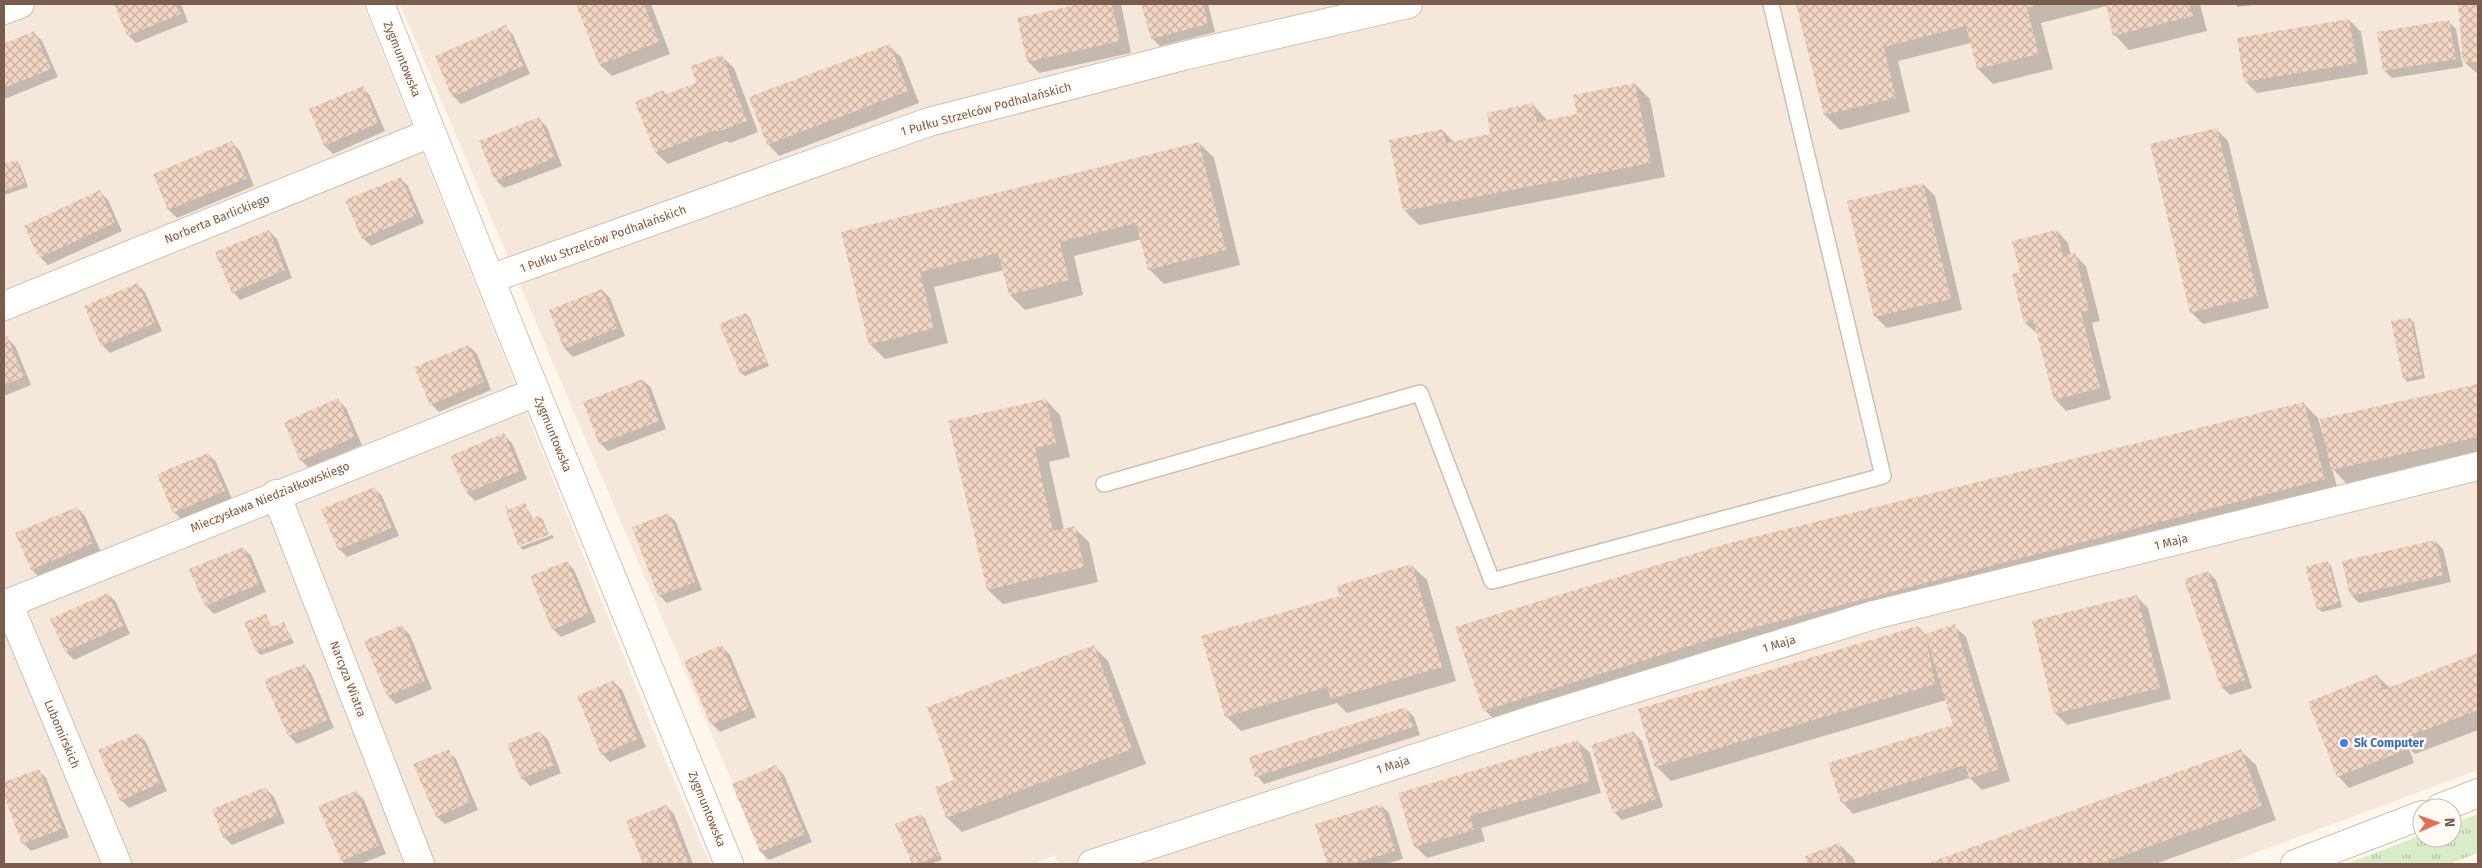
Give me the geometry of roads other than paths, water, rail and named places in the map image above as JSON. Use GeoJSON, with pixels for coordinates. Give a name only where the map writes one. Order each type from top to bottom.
{"type":"FeatureCollection","features":[{"type":"Feature","properties":{"kind":"street"},"geometry":{"type":"LineString","coordinates":[[4,10],[20,4]]}},
{"type":"Feature","properties":{"kind":"street","name":"Zygmuntowska"},"geometry":{"type":"LineString","coordinates":[[380,4],[729,864]]}},
{"type":"Feature","properties":{"kind":"street","name":"1 Pułku Strzelców Podhalańskich"},"geometry":{"type":"LineString","coordinates":[[490,279],[929,122],[1183,56],[1408,4]]}},
{"type":"Feature","properties":{"kind":"street","name":"Norberta Barlickiego"},"geometry":{"type":"LineString","coordinates":[[4,306],[431,133]]}},
{"type":"Feature","properties":{"kind":"street","name":"Mieczysława Niedziałkowskiego"},"geometry":{"type":"LineString","coordinates":[[6,604],[276,494],[536,392]]}},
{"type":"Feature","properties":{"kind":"street","name":"1 Maja"},"geometry":{"type":"LineString","coordinates":[[1092,864],[1535,719],[1874,614],[2478,466]]}},
{"type":"Feature","properties":{"kind":"street","name":"Narcyza Wiatra"},"geometry":{"type":"LineString","coordinates":[[276,494],[420,864]]}},
{"type":"Feature","properties":{"kind":"street","name":"Lubomirskich"},"geometry":{"type":"LineString","coordinates":[[6,604],[117,864]]}},
{"type":"Feature","properties":{"kind":"street"},"geometry":{"type":"LineString","coordinates":[[2462,799],[2478,793]]}},
{"type":"Feature","properties":{"kind":"street"},"geometry":{"type":"LineString","coordinates":[[2295,864],[2412,819]]}},
{"type":"Feature","properties":{"kind":"lane"},"geometry":{"type":"LineString","coordinates":[[1104,484],[1420,393],[1492,582],[1883,476],[1771,4]]}},
{"type":"Feature","properties":{"kind":"place","name":"Sk Computer"},"geometry":{"type":"Point","coordinates":[2344,743]}}]}
